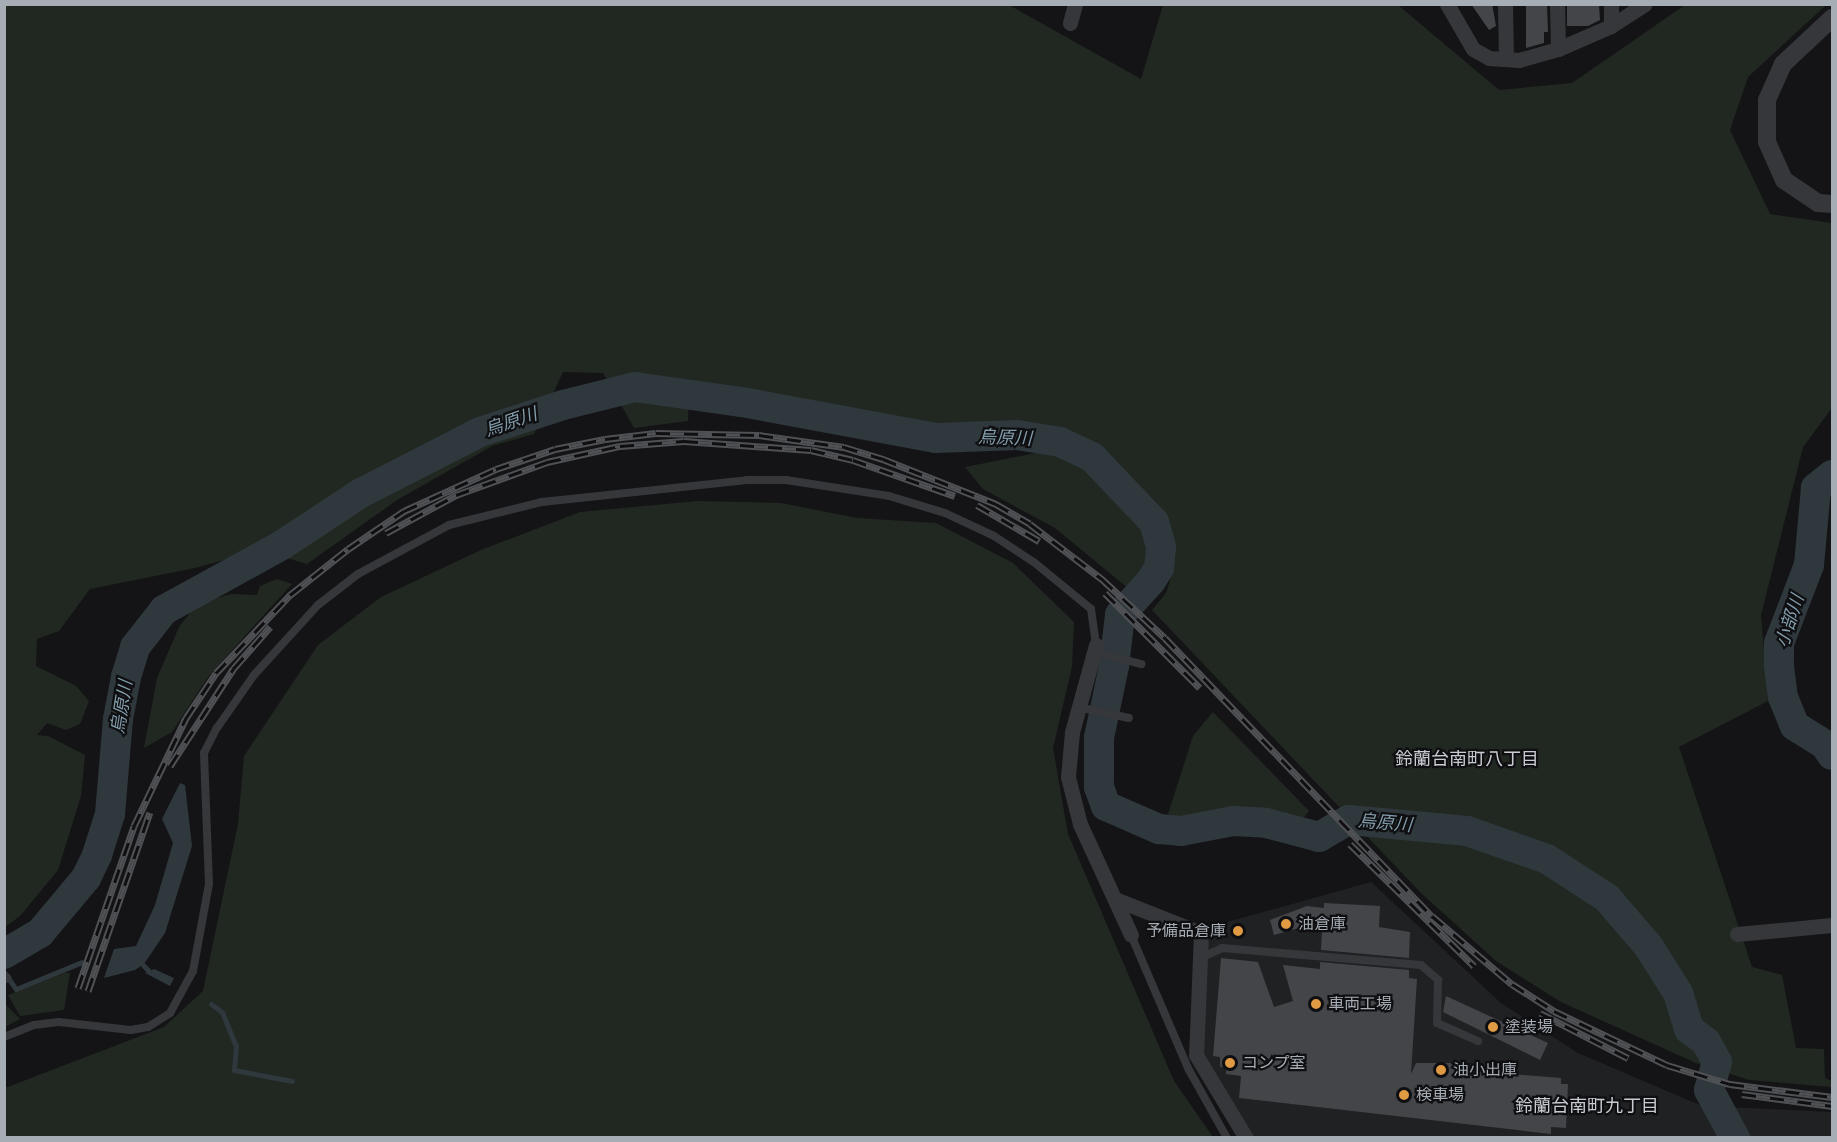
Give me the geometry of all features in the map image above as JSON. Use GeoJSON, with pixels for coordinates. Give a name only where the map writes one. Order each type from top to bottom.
{"type":"FeatureCollection","features":[{"type":"Feature","properties":{"kind":"street"},"geometry":{"type":"LineString","coordinates":[[1070,23],[1076,4]]}},
{"type":"Feature","properties":{"kind":"street"},"geometry":{"type":"LineString","coordinates":[[1447,4],[1473,49],[1489,58],[1519,60],[1558,49],[1611,26],[1645,4]]}},
{"type":"Feature","properties":{"kind":"street"},"geometry":{"type":"LineString","coordinates":[[1505,4],[1506,59]]}},
{"type":"Feature","properties":{"kind":"street"},"geometry":{"type":"LineString","coordinates":[[1557,4],[1558,49]]}},
{"type":"Feature","properties":{"kind":"street"},"geometry":{"type":"LineString","coordinates":[[1611,4],[1611,26]]}},
{"type":"Feature","properties":{"kind":"street"},"geometry":{"type":"LineString","coordinates":[[1831,24],[1783,64],[1767,100],[1767,142],[1784,180],[1818,203],[1833,204]]}},
{"type":"Feature","properties":{"kind":"street"},"geometry":{"type":"LineString","coordinates":[[1098,650],[1068,752],[1073,805],[1131,935]]}},
{"type":"Feature","properties":{"kind":"street"},"geometry":{"type":"LineString","coordinates":[[1115,899],[1201,933],[1196,1055],[1246,1137]]}},
{"type":"Feature","properties":{"kind":"street"},"geometry":{"type":"LineString","coordinates":[[1737,934],[1833,925]]}},
{"type":"Feature","properties":{"kind":"lane"},"geometry":{"type":"LineString","coordinates":[[4,1037],[33,1024],[59,1022],[131,1030],[148,1027],[170,1012],[193,971],[209,884],[204,753],[217,728],[254,675],[318,605],[358,574],[449,525],[542,502],[747,480],[786,480],[889,496],[964,523],[1035,563],[1091,609],[1098,650],[1141,664]]}},
{"type":"Feature","properties":{"kind":"lane"},"geometry":{"type":"LineString","coordinates":[[1081,708],[1129,718]]}},
{"type":"Feature","properties":{"kind":"lane"},"geometry":{"type":"LineString","coordinates":[[1131,935],[1190,1070],[1227,1137]]}},
{"type":"Feature","properties":{"kind":"lane"},"geometry":{"type":"LineString","coordinates":[[1200,958],[1222,948],[1421,965],[1438,980],[1437,1023],[1479,1041]]}},
{"type":"Feature","properties":{"kind":"shaded area"},"geometry":{"type":"Polygon","coordinates":[[[5,5],[1009,5],[1141,79],[1163,5],[1398,5],[1499,90],[1572,83],[1685,5],[1826,5],[1748,77],[1730,130],[1770,214],[1832,223],[1832,408],[1803,447],[1761,615],[1768,701],[1679,747],[1752,967],[1782,975],[1796,1048],[1824,1049],[1825,1078],[1832,1081],[1832,1087],[1749,1080],[1696,1063],[1561,1002],[1496,961],[1421,893],[1152,610],[1166,593],[1172,574],[1174,551],[1163,531],[1154,541],[1144,573],[1129,589],[1055,528],[983,489],[965,467],[1046,451],[1051,429],[921,442],[829,429],[689,387],[688,421],[634,428],[603,373],[563,372],[534,434],[492,446],[397,500],[307,564],[260,550],[195,568],[90,589],[59,631],[37,639],[36,666],[76,686],[89,701],[80,724],[66,730],[47,723],[37,735],[48,736],[85,755],[81,796],[58,870],[20,916],[5,927],[5,5]]]}},
{"type":"Feature","properties":{"kind":"shaded area"},"geometry":{"type":"Polygon","coordinates":[[[698,501],[781,503],[857,518],[936,523],[1013,563],[1074,622],[1072,667],[1053,748],[1068,834],[1174,1081],[1213,1137],[5,1137],[5,1088],[164,1027],[203,991],[238,824],[244,756],[318,645],[381,597],[481,550],[580,512],[698,501]]]}},
{"type":"Feature","properties":{"kind":"shaded area"},"geometry":{"type":"Polygon","coordinates":[[[277,579],[292,584],[208,677],[172,732],[144,748],[157,678],[179,627],[198,603],[232,594],[257,595],[260,586],[277,579]]]}},
{"type":"Feature","properties":{"kind":"shaded area"},"geometry":{"type":"Polygon","coordinates":[[[1213,712],[1309,811],[1299,823],[1281,811],[1241,810],[1195,823],[1168,814],[1193,736],[1213,712]]]}},
{"type":"Feature","properties":{"kind":"shaded area"},"geometry":{"type":"Polygon","coordinates":[[[180,783],[185,785],[192,846],[165,933],[144,964],[135,970],[104,978],[114,949],[136,946],[155,905],[173,843],[162,819],[180,783]]]}},
{"type":"Feature","properties":{"kind":"shaded area"},"geometry":{"type":"Polygon","coordinates":[[[1371,882],[1501,1003],[1578,1053],[1702,1106],[1832,1112],[1832,1137],[1253,1137],[1202,1051],[1206,947],[1212,933],[1224,923],[1371,882]]]}},
{"type":"Feature","properties":{"kind":"shaded area"},"geometry":{"type":"Polygon","coordinates":[[[154,969],[174,978],[170,986],[145,973],[154,969]]]}},
{"type":"Feature","properties":{"kind":"shaded area"},"geometry":{"type":"Polygon","coordinates":[[[64,973],[70,973],[64,1010],[20,1016],[8,995],[64,973]]]}},
{"type":"Feature","properties":{"kind":"shaded area"},"geometry":{"type":"Polygon","coordinates":[[[5,1004],[20,1019],[4,1027],[5,1004]]]}},
{"type":"Feature","properties":{"kind":"building"},"geometry":{"type":"Polygon","coordinates":[[[1471,4],[1492,4],[1496,26],[1489,30],[1471,4]]]}},
{"type":"Feature","properties":{"kind":"building"},"geometry":{"type":"Polygon","coordinates":[[[1526,4],[1547,4],[1548,32],[1544,32],[1544,43],[1526,48],[1526,4]]]}},
{"type":"Feature","properties":{"kind":"building"},"geometry":{"type":"Polygon","coordinates":[[[1567,4],[1599,4],[1600,20],[1588,26],[1567,26],[1567,4]]]}},
{"type":"Feature","properties":{"kind":"building"},"geometry":{"type":"Polygon","coordinates":[[[1324,903],[1380,906],[1379,927],[1410,932],[1409,958],[1321,950],[1322,931],[1295,929],[1274,935],[1270,920],[1307,906],[1324,908],[1324,903]]]}},
{"type":"Feature","properties":{"kind":"building"},"geometry":{"type":"Polygon","coordinates":[[[1221,958],[1258,962],[1274,1007],[1293,1001],[1283,965],[1320,969],[1320,962],[1409,970],[1409,978],[1417,979],[1411,1074],[1416,1063],[1454,1063],[1474,1064],[1473,1071],[1561,1078],[1561,1084],[1568,1084],[1566,1128],[1551,1127],[1551,1134],[1239,1098],[1241,1076],[1226,1074],[1226,1067],[1220,1067],[1220,1057],[1213,1056],[1221,958]]]}},
{"type":"Feature","properties":{"kind":"building","name":"塗装場"},"geometry":{"type":"Polygon","coordinates":[[[1446,996],[1548,1043],[1540,1060],[1443,1012],[1446,996]]]}},
{"type":"Feature","properties":{"kind":"waterway","name":"烏原川"},"geometry":{"type":"LineString","coordinates":[[4,954],[40,933],[86,878],[97,855],[110,814],[118,719],[126,677],[135,647],[164,610],[282,545],[361,493],[480,432],[563,405],[635,387],[742,402],[936,438],[1017,435],[1060,442],[1092,457],[1154,522],[1161,547],[1159,568],[1151,581],[1120,615],[1114,666],[1099,738],[1099,787],[1106,806],[1159,829],[1181,831],[1233,821],[1266,823],[1319,837],[1349,820],[1467,831],[1547,859],[1607,898],[1649,947],[1678,993],[1689,1029],[1706,1042],[1717,1062],[1709,1090],[1735,1138]]}},
{"type":"Feature","properties":{"kind":"waterway","name":"小部川"},"geometry":{"type":"LineString","coordinates":[[1832,475],[1816,488],[1809,565],[1779,643],[1783,697],[1795,726],[1825,745],[1832,755]]}},
{"type":"Feature","properties":{"kind":"waterway"},"geometry":{"type":"LineString","coordinates":[[4,972],[16,989],[82,962]]}},
{"type":"Feature","properties":{"kind":"waterway"},"geometry":{"type":"LineString","coordinates":[[143,965],[149,971]]}},
{"type":"Feature","properties":{"kind":"waterway"},"geometry":{"type":"LineString","coordinates":[[211,1004],[222,1012],[236,1046],[234,1070],[292,1081]]}},
{"type":"Feature","properties":{"kind":"railway"},"geometry":{"type":"LineString","coordinates":[[78,988],[134,826],[186,718],[216,673],[290,595],[348,549],[404,511],[496,469],[555,449],[605,439],[656,433],[759,435],[844,447],[883,459],[996,504],[1030,524],[1102,579],[1165,638],[1432,916],[1512,984],[1554,1011],[1667,1065],[1730,1084],[1832,1097]]}},
{"type":"Feature","properties":{"kind":"railway"},"geometry":{"type":"LineString","coordinates":[[386,533],[456,495],[547,462],[620,446],[684,441],[811,450],[853,460],[955,496]]}},
{"type":"Feature","properties":{"kind":"railway"},"geometry":{"type":"LineString","coordinates":[[977,505],[1039,541]]}},
{"type":"Feature","properties":{"kind":"railway"},"geometry":{"type":"LineString","coordinates":[[1105,593],[1200,688]]}},
{"type":"Feature","properties":{"kind":"railway"},"geometry":{"type":"LineString","coordinates":[[170,766],[234,668],[270,627]]}},
{"type":"Feature","properties":{"kind":"railway"},"geometry":{"type":"LineString","coordinates":[[88,991],[150,812]]}},
{"type":"Feature","properties":{"kind":"railway"},"geometry":{"type":"LineString","coordinates":[[1350,844],[1474,966]]}},
{"type":"Feature","properties":{"kind":"railway"},"geometry":{"type":"LineString","coordinates":[[1540,1013],[1628,1058]]}},
{"type":"Feature","properties":{"kind":"railway"},"geometry":{"type":"LineString","coordinates":[[1742,1094],[1832,1106]]}},
{"type":"Feature","properties":{"kind":"place","name":"油倉庫"},"geometry":{"type":"Point","coordinates":[1286,924]}},
{"type":"Feature","properties":{"kind":"place","name":"予備品倉庫"},"geometry":{"type":"Point","coordinates":[1238,931]}},
{"type":"Feature","properties":{"kind":"place","name":"車両工場"},"geometry":{"type":"Point","coordinates":[1316,1004]}},
{"type":"Feature","properties":{"kind":"place","name":"塗装場"},"geometry":{"type":"Point","coordinates":[1493,1027]}},
{"type":"Feature","properties":{"kind":"place","name":"コンプ室"},"geometry":{"type":"Point","coordinates":[1230,1063]}},
{"type":"Feature","properties":{"kind":"place","name":"油小出庫"},"geometry":{"type":"Point","coordinates":[1441,1070]}},
{"type":"Feature","properties":{"kind":"place","name":"検車場"},"geometry":{"type":"Point","coordinates":[1404,1095]}},
{"type":"Feature","properties":{"kind":"district","name":"鈴蘭台南町八丁目"},"geometry":{"type":"Point","coordinates":[1467,759]}},
{"type":"Feature","properties":{"kind":"district","name":"鈴蘭台南町九丁目"},"geometry":{"type":"Point","coordinates":[1587,1106]}}]}
